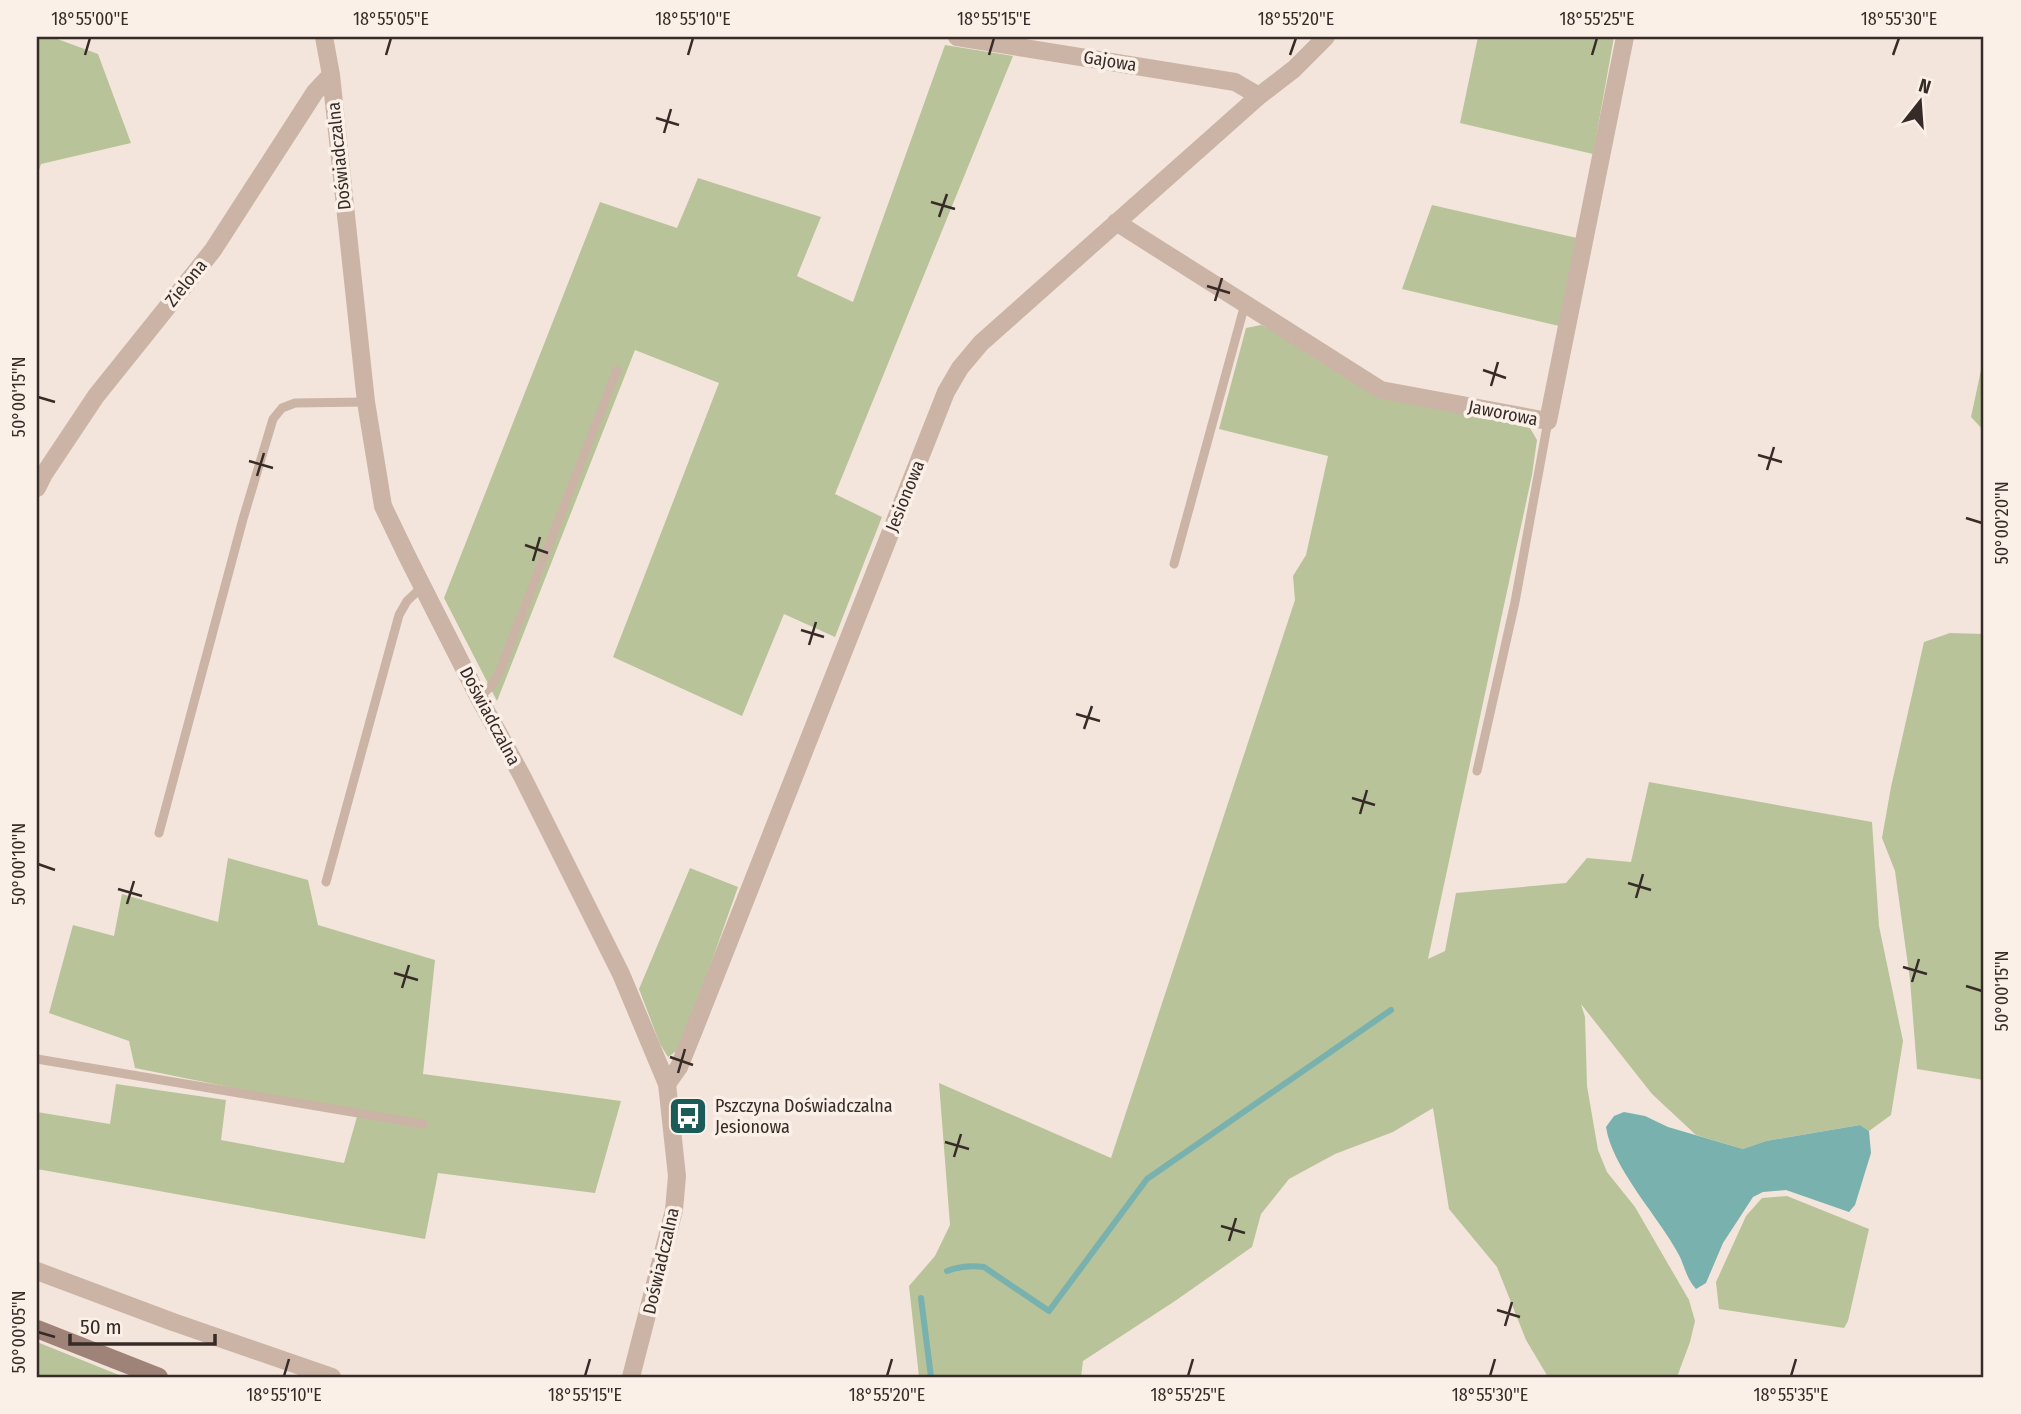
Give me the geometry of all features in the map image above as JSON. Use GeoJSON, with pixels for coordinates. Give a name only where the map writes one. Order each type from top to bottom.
{"type":"FeatureCollection","features":[{"type":"Feature","properties":{"kind":"main road"},"geometry":{"type":"LineString","coordinates":[[37,1329],[159,1377]]}},
{"type":"Feature","properties":{"kind":"street","name":"Doświadczalna"},"geometry":{"type":"LineString","coordinates":[[324,37],[331,75],[366,402],[383,506],[621,974],[667,1084],[677,1176],[674,1210],[631,1377]]}},
{"type":"Feature","properties":{"kind":"street","name":"Gajowa"},"geometry":{"type":"LineString","coordinates":[[957,37],[1236,82],[1259,96]]}},
{"type":"Feature","properties":{"kind":"street","name":"Jesionowa"},"geometry":{"type":"LineString","coordinates":[[667,1084],[679,1067],[946,392],[960,368],[981,343],[1259,96],[1294,69],[1326,37]]}},
{"type":"Feature","properties":{"kind":"street","name":"Jaworowa"},"geometry":{"type":"LineString","coordinates":[[1116,222],[1381,390],[1548,421],[1625,37]]}},
{"type":"Feature","properties":{"kind":"street","name":"Zielona"},"geometry":{"type":"LineString","coordinates":[[37,488],[96,396],[213,250],[315,92],[331,75]]}},
{"type":"Feature","properties":{"kind":"street"},"geometry":{"type":"LineString","coordinates":[[37,1271],[332,1377]]}},
{"type":"Feature","properties":{"kind":"lane"},"geometry":{"type":"LineString","coordinates":[[1174,564],[1245,304]]}},
{"type":"Feature","properties":{"kind":"lane"},"geometry":{"type":"LineString","coordinates":[[479,698],[499,674],[617,370]]}},
{"type":"Feature","properties":{"kind":"lane"},"geometry":{"type":"LineString","coordinates":[[159,833],[243,519],[273,419],[282,408],[295,403],[366,402]]}},
{"type":"Feature","properties":{"kind":"lane"},"geometry":{"type":"LineString","coordinates":[[1477,771],[1515,602],[1548,421]]}},
{"type":"Feature","properties":{"kind":"lane"},"geometry":{"type":"LineString","coordinates":[[326,881],[399,615],[407,601],[423,586]]}},
{"type":"Feature","properties":{"kind":"lane"},"geometry":{"type":"LineString","coordinates":[[37,1059],[423,1124]]}},
{"type":"Feature","properties":{"kind":"green space"},"geometry":{"type":"Polygon","coordinates":[[[37,37],[52,37],[98,54],[131,143],[41,164],[37,176],[37,37]]]}},
{"type":"Feature","properties":{"kind":"green space"},"geometry":{"type":"Polygon","coordinates":[[[1478,37],[1614,37],[1593,154],[1460,123],[1478,37]]]}},
{"type":"Feature","properties":{"kind":"green space"},"geometry":{"type":"Polygon","coordinates":[[[945,45],[1013,56],[835,494],[882,517],[835,637],[784,614],[742,716],[613,657],[719,383],[635,350],[497,701],[444,598],[600,202],[677,228],[698,178],[821,217],[797,276],[853,302],[945,45]]]}},
{"type":"Feature","properties":{"kind":"green space"},"geometry":{"type":"Polygon","coordinates":[[[1432,205],[1577,238],[1559,326],[1402,289],[1432,205]]]}},
{"type":"Feature","properties":{"kind":"green space"},"geometry":{"type":"Polygon","coordinates":[[[1261,325],[1376,394],[1530,428],[1537,440],[1532,475],[1428,959],[1445,951],[1456,893],[1566,883],[1587,858],[1631,862],[1649,782],[1872,822],[1879,926],[1903,1041],[1891,1115],[1869,1131],[1860,1125],[1766,1141],[1743,1149],[1696,1135],[1652,1094],[1581,1004],[1585,1017],[1587,1086],[1598,1150],[1607,1172],[1635,1207],[1689,1300],[1695,1321],[1677,1377],[1548,1377],[1526,1340],[1497,1267],[1449,1209],[1433,1108],[1393,1132],[1335,1154],[1289,1179],[1261,1214],[1252,1247],[1083,1361],[1081,1377],[919,1377],[909,1286],[935,1256],[950,1225],[939,1083],[1111,1158],[1295,600],[1293,576],[1306,555],[1328,456],[1219,429],[1246,328],[1261,325]]]}},
{"type":"Feature","properties":{"kind":"green space"},"geometry":{"type":"Polygon","coordinates":[[[1984,356],[1984,431],[1971,417],[1984,356]]]}},
{"type":"Feature","properties":{"kind":"green space"},"geometry":{"type":"Polygon","coordinates":[[[1950,633],[1984,634],[1984,1080],[1917,1069],[1910,980],[1895,871],[1882,838],[1924,642],[1950,633]]]}},
{"type":"Feature","properties":{"kind":"green space"},"geometry":{"type":"Polygon","coordinates":[[[228,858],[308,880],[318,925],[435,960],[423,1074],[621,1101],[595,1193],[438,1173],[425,1239],[37,1169],[37,1112],[110,1124],[116,1084],[226,1100],[221,1140],[344,1163],[358,1113],[135,1068],[129,1041],[49,1013],[73,925],[114,936],[122,894],[218,922],[228,858]]]}},
{"type":"Feature","properties":{"kind":"green space"},"geometry":{"type":"Polygon","coordinates":[[[690,868],[738,887],[681,1048],[668,1057],[660,1044],[639,989],[690,868]]]}},
{"type":"Feature","properties":{"kind":"green space"},"geometry":{"type":"Polygon","coordinates":[[[1787,1196],[1869,1229],[1848,1321],[1844,1328],[1719,1309],[1716,1282],[1746,1216],[1762,1198],[1787,1196]]]}},
{"type":"Feature","properties":{"kind":"green space"},"geometry":{"type":"Polygon","coordinates":[[[37,1342],[124,1377],[37,1377],[37,1342]]]}},
{"type":"Feature","properties":{"kind":"water"},"geometry":{"type":"Polygon","coordinates":[[[1624,1112],[1645,1116],[1668,1127],[1743,1149],[1766,1141],[1860,1125],[1869,1131],[1871,1153],[1855,1205],[1849,1212],[1786,1190],[1763,1192],[1753,1197],[1723,1243],[1706,1283],[1696,1289],[1679,1255],[1626,1175],[1610,1143],[1606,1127],[1614,1116],[1624,1112]]]}},
{"type":"Feature","properties":{"kind":"waterway"},"geometry":{"type":"LineString","coordinates":[[947,1271],[965,1266],[984,1267],[1049,1311],[1147,1179],[1391,1010]]}},
{"type":"Feature","properties":{"kind":"waterway"},"geometry":{"type":"LineString","coordinates":[[921,1298],[931,1377]]}},
{"type":"Feature","properties":{"kind":"place","name":"Pszczyna Doświadczalna Jesionowa"},"geometry":{"type":"Point","coordinates":[688,1116]}}]}
